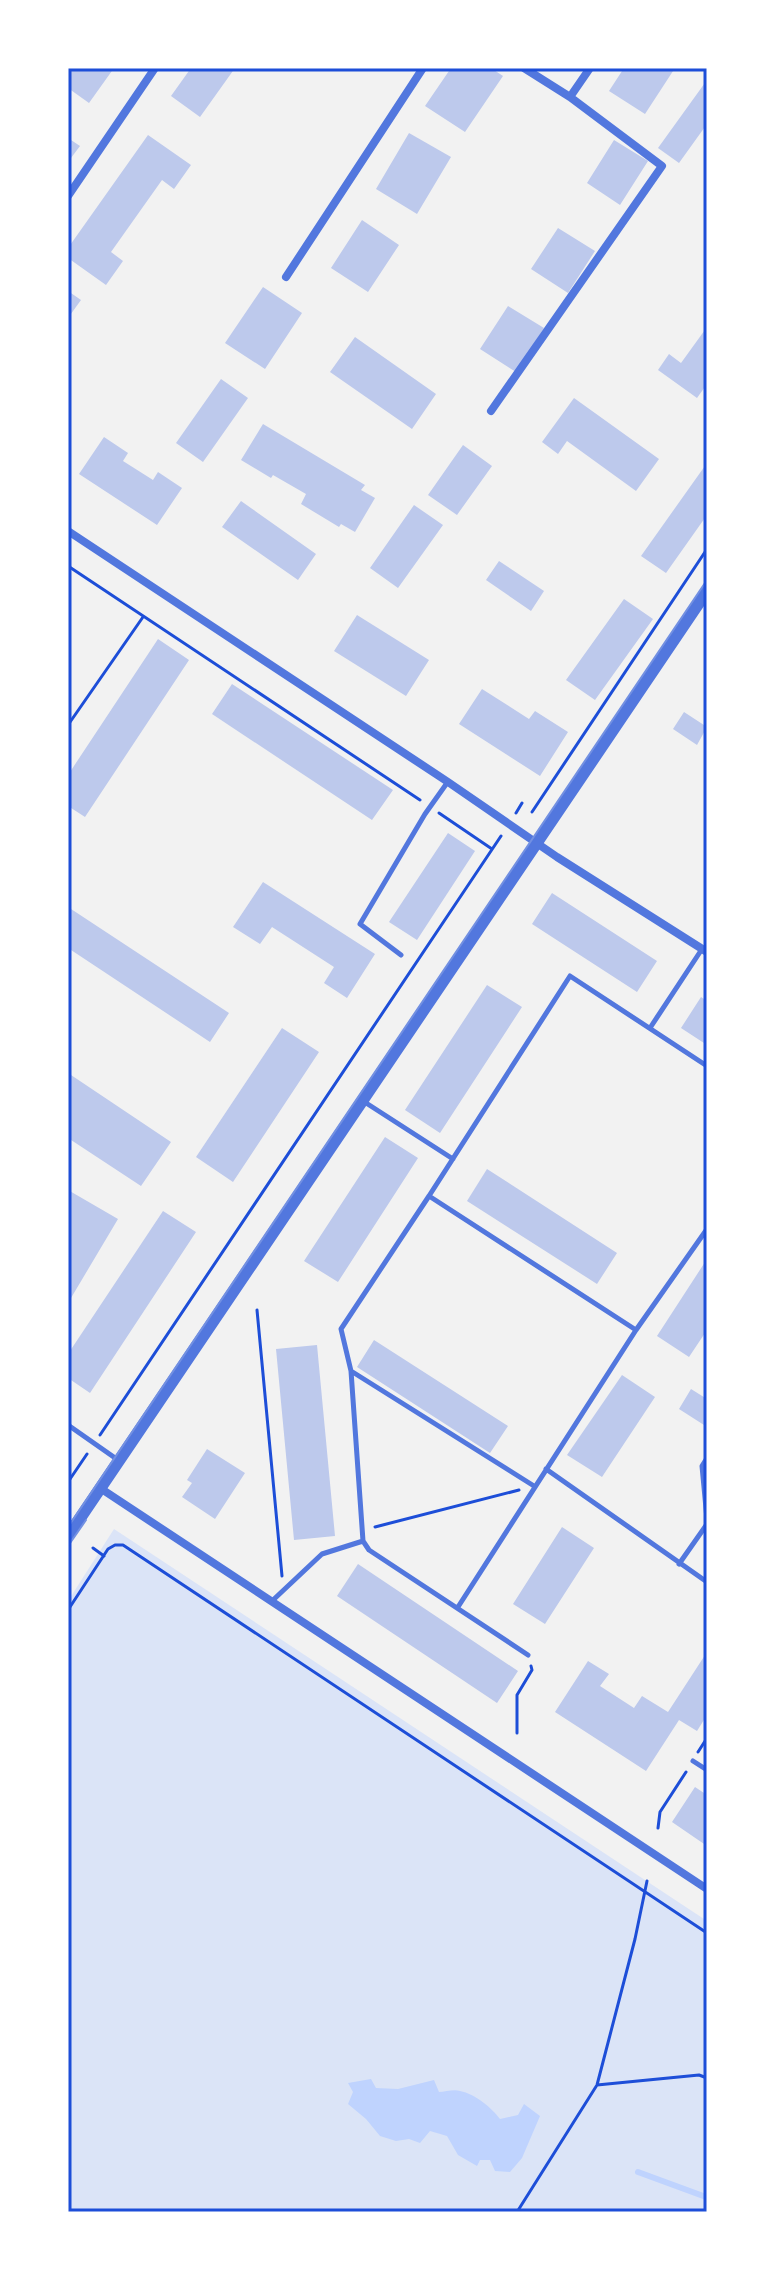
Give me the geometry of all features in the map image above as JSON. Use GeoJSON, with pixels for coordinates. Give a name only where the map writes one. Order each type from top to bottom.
{"type":"FeatureCollection","features":[{"type":"Feature","properties":{"kind":"street"},"geometry":{"type":"LineString","coordinates":[[68,196],[155,68]]}},
{"type":"Feature","properties":{"kind":"street"},"geometry":{"type":"LineString","coordinates":[[286,277],[423,68]]}},
{"type":"Feature","properties":{"kind":"street"},"geometry":{"type":"LineString","coordinates":[[491,411],[662,166],[570,97],[524,68]]}},
{"type":"Feature","properties":{"kind":"street"},"geometry":{"type":"LineString","coordinates":[[570,97],[590,68]]}},
{"type":"Feature","properties":{"kind":"street"},"geometry":{"type":"LineString","coordinates":[[68,531],[704,951]]}},
{"type":"Feature","properties":{"kind":"street"},"geometry":{"type":"LineString","coordinates":[[68,1536],[707,591]]}},
{"type":"Feature","properties":{"kind":"street"},"geometry":{"type":"LineString","coordinates":[[100,1488],[707,1889]]}},
{"type":"Feature","properties":{"kind":"lane"},"geometry":{"type":"LineString","coordinates":[[401,955],[360,924],[448,782]]}},
{"type":"Feature","properties":{"kind":"lane"},"geometry":{"type":"LineString","coordinates":[[650,1028],[704,951]]}},
{"type":"Feature","properties":{"kind":"lane"},"geometry":{"type":"LineString","coordinates":[[528,1655],[369,1550],[363,1541],[351,1371],[341,1329],[570,976],[707,1066]]}},
{"type":"Feature","properties":{"kind":"lane"},"geometry":{"type":"LineString","coordinates":[[362,1101],[453,1159]]}},
{"type":"Feature","properties":{"kind":"lane"},"geometry":{"type":"LineString","coordinates":[[429,1196],[636,1330]]}},
{"type":"Feature","properties":{"kind":"lane"},"geometry":{"type":"LineString","coordinates":[[458,1607],[636,1330],[707,1229]]}},
{"type":"Feature","properties":{"kind":"lane"},"geometry":{"type":"LineString","coordinates":[[351,1371],[534,1486]]}},
{"type":"Feature","properties":{"kind":"lane"},"geometry":{"type":"LineString","coordinates":[[68,1425],[119,1460]]}},
{"type":"Feature","properties":{"kind":"lane"},"geometry":{"type":"LineString","coordinates":[[679,1564],[707,1522],[702,1466],[707,1458]]}},
{"type":"Feature","properties":{"kind":"lane"},"geometry":{"type":"LineString","coordinates":[[546,1469],[707,1582]]}},
{"type":"Feature","properties":{"kind":"lane"},"geometry":{"type":"LineString","coordinates":[[272,1601],[322,1554],[363,1541]]}},
{"type":"Feature","properties":{"kind":"lane"},"geometry":{"type":"LineString","coordinates":[[693,1761],[707,1770]]}},
{"type":"Feature","properties":{"kind":"path"},"geometry":{"type":"LineString","coordinates":[[532,812],[707,549]]}},
{"type":"Feature","properties":{"kind":"path"},"geometry":{"type":"LineString","coordinates":[[68,566],[492,849],[68,1482]]}},
{"type":"Feature","properties":{"kind":"path"},"geometry":{"type":"LineString","coordinates":[[68,725],[143,617]]}},
{"type":"Feature","properties":{"kind":"path"},"geometry":{"type":"LineString","coordinates":[[257,1310],[282,1576]]}},
{"type":"Feature","properties":{"kind":"path"},"geometry":{"type":"LineString","coordinates":[[362,1530],[534,1486]]}},
{"type":"Feature","properties":{"kind":"path"},"geometry":{"type":"LineString","coordinates":[[68,1610],[108,1549],[123,1545],[707,1933]]}},
{"type":"Feature","properties":{"kind":"path"},"geometry":{"type":"LineString","coordinates":[[93,1548],[104,1556]]}},
{"type":"Feature","properties":{"kind":"path"},"geometry":{"type":"LineString","coordinates":[[517,1733],[517,1695],[532,1670],[528,1655]]}},
{"type":"Feature","properties":{"kind":"path"},"geometry":{"type":"LineString","coordinates":[[658,1828],[660,1812],[707,1738]]}},
{"type":"Feature","properties":{"kind":"path"},"geometry":{"type":"LineString","coordinates":[[517,2212],[597,2085],[647,1881]]}},
{"type":"Feature","properties":{"kind":"path"},"geometry":{"type":"LineString","coordinates":[[597,2085],[699,2075],[707,2078]]}},
{"type":"Feature","properties":{"kind":"shaded area"},"geometry":{"type":"Polygon","coordinates":[[[114,1529],[707,1921],[707,2212],[68,2212],[68,1601],[114,1529]]]}},
{"type":"Feature","properties":{"kind":"water"},"geometry":{"type":"Polygon","coordinates":[[[371,2079],[376,2088],[398,2089],[434,2080],[439,2092],[458,2090],[471,2095],[500,2119],[518,2115],[524,2104],[540,2116],[522,2158],[510,2172],[495,2171],[490,2160],[480,2160],[477,2166],[458,2155],[447,2136],[430,2131],[420,2143],[380,2136],[348,2104],[353,2092],[348,2083],[371,2079]]]}},
{"type":"Feature","properties":{"kind":"building"},"geometry":{"type":"Polygon","coordinates":[[[68,68],[114,68],[89,103],[68,88],[68,68]]]}},
{"type":"Feature","properties":{"kind":"building"},"geometry":{"type":"Polygon","coordinates":[[[191,68],[235,68],[200,117],[171,96],[191,68]]]}},
{"type":"Feature","properties":{"kind":"building"},"geometry":{"type":"Polygon","coordinates":[[[451,68],[491,68],[503,76],[465,132],[425,106],[451,68]]]}},
{"type":"Feature","properties":{"kind":"building"},"geometry":{"type":"Polygon","coordinates":[[[624,68],[675,68],[645,114],[609,91],[624,68]]]}},
{"type":"Feature","properties":{"kind":"building"},"geometry":{"type":"Polygon","coordinates":[[[707,80],[707,124],[679,163],[658,148],[707,80]]]}},
{"type":"Feature","properties":{"kind":"building"},"geometry":{"type":"Polygon","coordinates":[[[409,133],[451,157],[417,214],[376,189],[409,133]]]}},
{"type":"Feature","properties":{"kind":"building"},"geometry":{"type":"Polygon","coordinates":[[[148,135],[191,165],[174,189],[162,180],[111,252],[123,261],[106,285],[68,258],[68,248],[148,135]]]}},
{"type":"Feature","properties":{"kind":"building"},"geometry":{"type":"Polygon","coordinates":[[[68,138],[80,146],[68,162],[68,138]]]}},
{"type":"Feature","properties":{"kind":"building"},"geometry":{"type":"Polygon","coordinates":[[[614,140],[648,161],[620,205],[587,183],[614,140]]]}},
{"type":"Feature","properties":{"kind":"building"},"geometry":{"type":"Polygon","coordinates":[[[362,220],[399,245],[368,292],[331,268],[362,220]]]}},
{"type":"Feature","properties":{"kind":"building"},"geometry":{"type":"Polygon","coordinates":[[[558,228],[595,251],[568,293],[531,269],[558,228]]]}},
{"type":"Feature","properties":{"kind":"building"},"geometry":{"type":"Polygon","coordinates":[[[263,287],[302,313],[265,369],[225,343],[263,287]]]}},
{"type":"Feature","properties":{"kind":"building"},"geometry":{"type":"Polygon","coordinates":[[[68,291],[81,300],[68,318],[68,291]]]}},
{"type":"Feature","properties":{"kind":"building"},"geometry":{"type":"Polygon","coordinates":[[[508,306],[544,328],[516,372],[480,349],[508,306]]]}},
{"type":"Feature","properties":{"kind":"building"},"geometry":{"type":"Polygon","coordinates":[[[707,327],[707,384],[697,398],[658,370],[669,354],[681,363],[707,327]]]}},
{"type":"Feature","properties":{"kind":"building"},"geometry":{"type":"Polygon","coordinates":[[[355,337],[436,394],[412,429],[330,372],[355,337]]]}},
{"type":"Feature","properties":{"kind":"building"},"geometry":{"type":"Polygon","coordinates":[[[221,379],[248,398],[203,462],[176,443],[221,379]]]}},
{"type":"Feature","properties":{"kind":"building"},"geometry":{"type":"Polygon","coordinates":[[[574,398],[659,459],[636,491],[567,441],[558,454],[542,442],[574,398]]]}},
{"type":"Feature","properties":{"kind":"building"},"geometry":{"type":"Polygon","coordinates":[[[263,424],[365,485],[361,490],[375,498],[355,532],[341,524],[339,527],[301,504],[306,494],[241,460],[263,424]]]}},
{"type":"Feature","properties":{"kind":"building"},"geometry":{"type":"Polygon","coordinates":[[[104,437],[128,453],[123,461],[153,480],[158,472],[182,488],[157,525],[79,474],[104,437]]]}},
{"type":"Feature","properties":{"kind":"building"},"geometry":{"type":"Polygon","coordinates":[[[463,445],[492,466],[457,515],[428,495],[463,445]]]}},
{"type":"Feature","properties":{"kind":"building"},"geometry":{"type":"Polygon","coordinates":[[[707,463],[707,515],[666,573],[641,556],[707,463]]]}},
{"type":"Feature","properties":{"kind":"building"},"geometry":{"type":"Polygon","coordinates":[[[241,501],[316,554],[298,580],[222,527],[241,501]]]}},
{"type":"Feature","properties":{"kind":"building"},"geometry":{"type":"Polygon","coordinates":[[[414,505],[443,525],[398,588],[370,568],[414,505]]]}},
{"type":"Feature","properties":{"kind":"building"},"geometry":{"type":"Polygon","coordinates":[[[499,561],[544,591],[531,611],[486,580],[499,561]]]}},
{"type":"Feature","properties":{"kind":"building"},"geometry":{"type":"Polygon","coordinates":[[[624,599],[653,619],[595,700],[566,680],[624,599]]]}},
{"type":"Feature","properties":{"kind":"building"},"geometry":{"type":"Polygon","coordinates":[[[357,615],[429,660],[406,696],[334,651],[357,615]]]}},
{"type":"Feature","properties":{"kind":"building"},"geometry":{"type":"Polygon","coordinates":[[[158,639],[189,660],[85,817],[68,806],[68,775],[158,639]]]}},
{"type":"Feature","properties":{"kind":"building"},"geometry":{"type":"Polygon","coordinates":[[[232,684],[393,790],[372,820],[212,714],[232,684]]]}},
{"type":"Feature","properties":{"kind":"building"},"geometry":{"type":"Polygon","coordinates":[[[482,689],[529,719],[535,711],[568,732],[540,776],[459,724],[482,689]]]}},
{"type":"Feature","properties":{"kind":"building"},"geometry":{"type":"Polygon","coordinates":[[[684,712],[707,727],[697,745],[673,729],[684,712]]]}},
{"type":"Feature","properties":{"kind":"building"},"geometry":{"type":"Polygon","coordinates":[[[448,833],[475,851],[417,940],[389,922],[448,833]]]}},
{"type":"Feature","properties":{"kind":"building"},"geometry":{"type":"Polygon","coordinates":[[[263,882],[375,954],[347,998],[324,983],[334,967],[272,927],[260,944],[233,927],[263,882]]]}},
{"type":"Feature","properties":{"kind":"building"},"geometry":{"type":"Polygon","coordinates":[[[552,893],[657,961],[637,992],[532,924],[552,893]]]}},
{"type":"Feature","properties":{"kind":"building"},"geometry":{"type":"Polygon","coordinates":[[[68,907],[229,1013],[210,1042],[68,948],[68,907]]]}},
{"type":"Feature","properties":{"kind":"building"},"geometry":{"type":"Polygon","coordinates":[[[487,985],[522,1007],[440,1133],[405,1110],[487,985]]]}},
{"type":"Feature","properties":{"kind":"building"},"geometry":{"type":"Polygon","coordinates":[[[701,997],[707,1001],[707,1045],[681,1028],[701,997]]]}},
{"type":"Feature","properties":{"kind":"building"},"geometry":{"type":"Polygon","coordinates":[[[282,1028],[319,1052],[233,1182],[196,1157],[282,1028]]]}},
{"type":"Feature","properties":{"kind":"building"},"geometry":{"type":"Polygon","coordinates":[[[68,1073],[171,1142],[141,1186],[68,1138],[68,1073]]]}},
{"type":"Feature","properties":{"kind":"building"},"geometry":{"type":"Polygon","coordinates":[[[385,1137],[418,1158],[338,1282],[304,1261],[385,1137]]]}},
{"type":"Feature","properties":{"kind":"building"},"geometry":{"type":"Polygon","coordinates":[[[487,1169],[617,1253],[597,1284],[467,1201],[487,1169]]]}},
{"type":"Feature","properties":{"kind":"building"},"geometry":{"type":"Polygon","coordinates":[[[68,1190],[118,1219],[71,1298],[68,1296],[68,1190]]]}},
{"type":"Feature","properties":{"kind":"building"},"geometry":{"type":"Polygon","coordinates":[[[163,1211],[196,1232],[90,1393],[68,1378],[68,1354],[163,1211]]]}},
{"type":"Feature","properties":{"kind":"building"},"geometry":{"type":"Polygon","coordinates":[[[707,1259],[707,1330],[689,1357],[657,1336],[707,1259]]]}},
{"type":"Feature","properties":{"kind":"building"},"geometry":{"type":"Polygon","coordinates":[[[374,1340],[508,1426],[490,1453],[357,1367],[374,1340]]]}},
{"type":"Feature","properties":{"kind":"building"},"geometry":{"type":"Polygon","coordinates":[[[317,1345],[335,1536],[294,1540],[276,1349],[317,1345]]]}},
{"type":"Feature","properties":{"kind":"building"},"geometry":{"type":"Polygon","coordinates":[[[622,1375],[655,1397],[602,1477],[567,1455],[622,1375]]]}},
{"type":"Feature","properties":{"kind":"building"},"geometry":{"type":"Polygon","coordinates":[[[691,1389],[707,1399],[707,1420],[704,1425],[679,1409],[691,1389]]]}},
{"type":"Feature","properties":{"kind":"building"},"geometry":{"type":"Polygon","coordinates":[[[207,1449],[245,1473],[215,1519],[182,1497],[192,1483],[187,1480],[207,1449]]]}},
{"type":"Feature","properties":{"kind":"building"},"geometry":{"type":"Polygon","coordinates":[[[562,1527],[594,1548],[545,1624],[513,1604],[562,1527]]]}},
{"type":"Feature","properties":{"kind":"building"},"geometry":{"type":"Polygon","coordinates":[[[358,1564],[518,1671],[497,1703],[337,1596],[358,1564]]]}},
{"type":"Feature","properties":{"kind":"building"},"geometry":{"type":"Polygon","coordinates":[[[707,1652],[707,1715],[697,1731],[679,1720],[646,1771],[555,1712],[588,1661],[609,1674],[600,1686],[634,1708],[642,1696],[668,1712],[707,1652]]]}},
{"type":"Feature","properties":{"kind":"building"},"geometry":{"type":"Polygon","coordinates":[[[695,1787],[707,1795],[707,1846],[672,1822],[695,1787]]]}},
{"type":"Feature","properties":{"kind":"waterway"},"geometry":{"type":"LineString","coordinates":[[638,2172],[706,2197]]}},
{"type":"Feature","properties":{"kind":"tram line"},"geometry":{"type":"LineString","coordinates":[[68,1527],[707,580]]}},
{"type":"Feature","properties":{"kind":"tram line"},"geometry":{"type":"LineString","coordinates":[[68,1546],[86,1520]]}}]}
